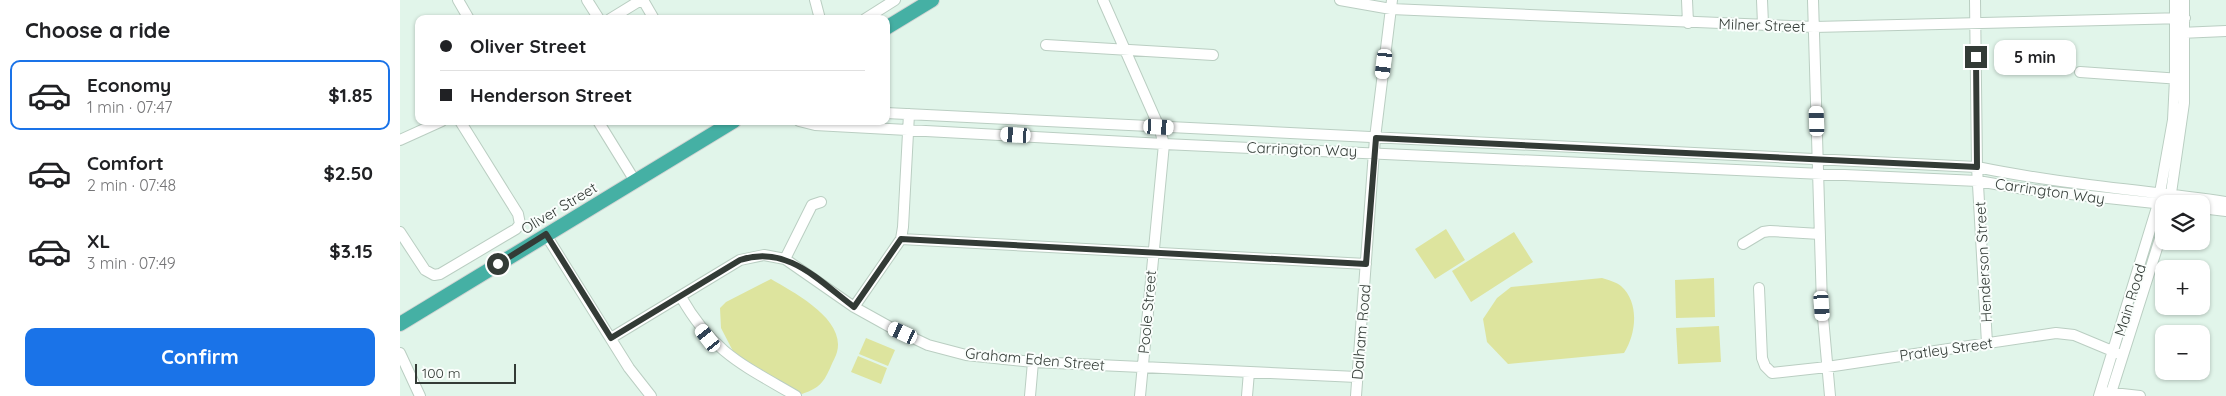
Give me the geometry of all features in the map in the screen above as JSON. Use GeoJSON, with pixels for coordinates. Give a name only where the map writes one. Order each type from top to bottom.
{"type":"FeatureCollection","features":[{"type":"Feature","properties":{"kind":"highway"},"geometry":{"type":"LineString","coordinates":[[890,26],[932,0]]}},
{"type":"Feature","properties":{"kind":"highway","name":"Oliver Street"},"geometry":{"type":"LineString","coordinates":[[400,324],[727,125]]}},
{"type":"Feature","properties":{"kind":"street"},"geometry":{"type":"LineString","coordinates":[[458,0],[467,15]]}},
{"type":"Feature","properties":{"kind":"street"},"geometry":{"type":"LineString","coordinates":[[587,0],[596,15]]}},
{"type":"Feature","properties":{"kind":"street"},"geometry":{"type":"LineString","coordinates":[[617,15],[642,0],[651,15]]}},
{"type":"Feature","properties":{"kind":"street"},"geometry":{"type":"LineString","coordinates":[[815,0],[819,15]]}},
{"type":"Feature","properties":{"kind":"street"},"geometry":{"type":"LineString","coordinates":[[871,15],[895,0]]}},
{"type":"Feature","properties":{"kind":"street","name":"Poole Street"},"geometry":{"type":"LineString","coordinates":[[1103,0],[1159,127],[1164,144],[1152,253],[1140,396]]}},
{"type":"Feature","properties":{"kind":"street","name":"Milner Street"},"geometry":{"type":"LineString","coordinates":[[1340,0],[1688,23],[1763,24],[1814,28],[2180,18]]}},
{"type":"Feature","properties":{"kind":"street"},"geometry":{"type":"LineString","coordinates":[[1687,0],[1688,23]]}},
{"type":"Feature","properties":{"kind":"street"},"geometry":{"type":"LineString","coordinates":[[1762,0],[1763,24]]}},
{"type":"Feature","properties":{"kind":"street"},"geometry":{"type":"LineString","coordinates":[[1813,0],[1820,234],[1830,396]]}},
{"type":"Feature","properties":{"kind":"street","name":"Henderson Street"},"geometry":{"type":"LineString","coordinates":[[1975,0],[1977,167],[1987,344]]}},
{"type":"Feature","properties":{"kind":"street"},"geometry":{"type":"LineString","coordinates":[[2175,0],[2180,18]]}},
{"type":"Feature","properties":{"kind":"street"},"geometry":{"type":"LineString","coordinates":[[2171,195],[2182,125],[2180,18],[2184,0]]}},
{"type":"Feature","properties":{"kind":"street","name":"Dalham Road"},"geometry":{"type":"LineString","coordinates":[[1356,396],[1376,138],[1392,4]]}},
{"type":"Feature","properties":{"kind":"street"},"geometry":{"type":"LineString","coordinates":[[2180,33],[2226,31]]}},
{"type":"Feature","properties":{"kind":"street"},"geometry":{"type":"LineString","coordinates":[[1046,45],[1213,56]]}},
{"type":"Feature","properties":{"kind":"street"},"geometry":{"type":"LineString","coordinates":[[2080,72],[2180,79]]}},
{"type":"Feature","properties":{"kind":"street","name":"Main Road"},"geometry":{"type":"LineString","coordinates":[[2161,195],[2180,79]]}},
{"type":"Feature","properties":{"kind":"street","name":"Carrington Way"},"geometry":{"type":"LineString","coordinates":[[890,113],[1977,167],[2028,178],[2155,199]]}},
{"type":"Feature","properties":{"kind":"street"},"geometry":{"type":"LineString","coordinates":[[854,307],[901,239],[908,114]]}},
{"type":"Feature","properties":{"kind":"street"},"geometry":{"type":"LineString","coordinates":[[400,140],[433,125]]}},
{"type":"Feature","properties":{"kind":"street"},"geometry":{"type":"LineString","coordinates":[[400,232],[425,270],[434,275],[457,264],[516,229],[520,224],[518,214],[462,125]]}},
{"type":"Feature","properties":{"kind":"street"},"geometry":{"type":"LineString","coordinates":[[600,125],[635,181]]}},
{"type":"Feature","properties":{"kind":"street","name":"Carrington Way"},"geometry":{"type":"LineString","coordinates":[[815,125],[1164,144],[1819,172],[1978,181],[2024,189],[2155,200]]}},
{"type":"Feature","properties":{"kind":"street","name":"Carrington Way"},"geometry":{"type":"LineString","coordinates":[[2210,201],[2226,202]]}},
{"type":"Feature","properties":{"kind":"street"},"geometry":{"type":"LineString","coordinates":[[785,259],[812,206],[821,202]]}},
{"type":"Feature","properties":{"kind":"street"},"geometry":{"type":"LineString","coordinates":[[2210,209],[2226,211]]}},
{"type":"Feature","properties":{"kind":"street","name":"Main Road"},"geometry":{"type":"LineString","coordinates":[[2105,394],[2155,218]]}},
{"type":"Feature","properties":{"kind":"street"},"geometry":{"type":"LineString","coordinates":[[1743,244],[1759,234],[1770,231],[1820,234]]}},
{"type":"Feature","properties":{"kind":"street"},"geometry":{"type":"LineString","coordinates":[[546,234],[629,368],[651,396]]}},
{"type":"Feature","properties":{"kind":"street"},"geometry":{"type":"LineString","coordinates":[[901,239],[1366,264]]}},
{"type":"Feature","properties":{"kind":"street","name":"Main Road"},"geometry":{"type":"LineString","coordinates":[[2118,353],[2155,250]]}},
{"type":"Feature","properties":{"kind":"street","name":"Graham Eden Street"},"geometry":{"type":"LineString","coordinates":[[611,338],[740,260],[764,255],[785,259],[854,307],[890,327],[928,345],[966,355],[1034,362],[1357,377]]}},
{"type":"Feature","properties":{"kind":"street","name":"Pratley Street"},"geometry":{"type":"LineString","coordinates":[[1759,288],[1762,358],[1768,370],[1772,373],[1827,367],[2056,333],[2074,335],[2118,353]]}},
{"type":"Feature","properties":{"kind":"street"},"geometry":{"type":"LineString","coordinates":[[681,297],[699,326],[725,353],[796,396]]}},
{"type":"Feature","properties":{"kind":"street"},"geometry":{"type":"LineString","coordinates":[[400,352],[420,396]]}},
{"type":"Feature","properties":{"kind":"street"},"geometry":{"type":"LineString","coordinates":[[1030,396],[1034,362]]}},
{"type":"Feature","properties":{"kind":"street"},"geometry":{"type":"LineString","coordinates":[[1247,396],[1249,372]]}},
{"type":"Feature","properties":{"kind":"street"},"geometry":{"type":"LineString","coordinates":[[2105,394],[2140,396]]}},
{"type":"Feature","properties":{"kind":"green space"},"geometry":{"type":"Polygon","coordinates":[[[1446,229],[1465,260],[1435,279],[1415,249],[1446,229]]]}},
{"type":"Feature","properties":{"kind":"green space"},"geometry":{"type":"Polygon","coordinates":[[[1514,232],[1533,262],[1471,302],[1452,271],[1514,232]]]}},
{"type":"Feature","properties":{"kind":"green space"},"geometry":{"type":"Polygon","coordinates":[[[1602,278],[1621,286],[1631,301],[1634,319],[1633,328],[1624,353],[1508,364],[1487,342],[1483,319],[1497,298],[1511,287],[1602,278]]]}},
{"type":"Feature","properties":{"kind":"green space"},"geometry":{"type":"Polygon","coordinates":[[[1714,278],[1715,317],[1676,318],[1675,280],[1714,278]]]}},
{"type":"Feature","properties":{"kind":"green space"},"geometry":{"type":"Polygon","coordinates":[[[771,279],[816,308],[834,328],[838,340],[837,354],[823,380],[817,387],[802,394],[735,355],[721,328],[720,308],[726,302],[771,279]]]}},
{"type":"Feature","properties":{"kind":"green space"},"geometry":{"type":"Polygon","coordinates":[[[1719,326],[1721,362],[1678,364],[1676,328],[1719,326]]]}},
{"type":"Feature","properties":{"kind":"green space"},"geometry":{"type":"Polygon","coordinates":[[[866,338],[895,350],[888,366],[859,354],[866,338]]]}},
{"type":"Feature","properties":{"kind":"green space"},"geometry":{"type":"Polygon","coordinates":[[[858,356],[887,368],[881,384],[851,372],[858,356]]]}},
{"type":"Feature","properties":{"kind":"route"},"geometry":{"type":"LineString","coordinates":[[498,264],[546,234],[611,338],[740,260],[764,255],[778,256],[795,263],[854,307],[898,246],[901,239],[1366,264],[1376,138],[1977,167],[1976,57]]}}]}
